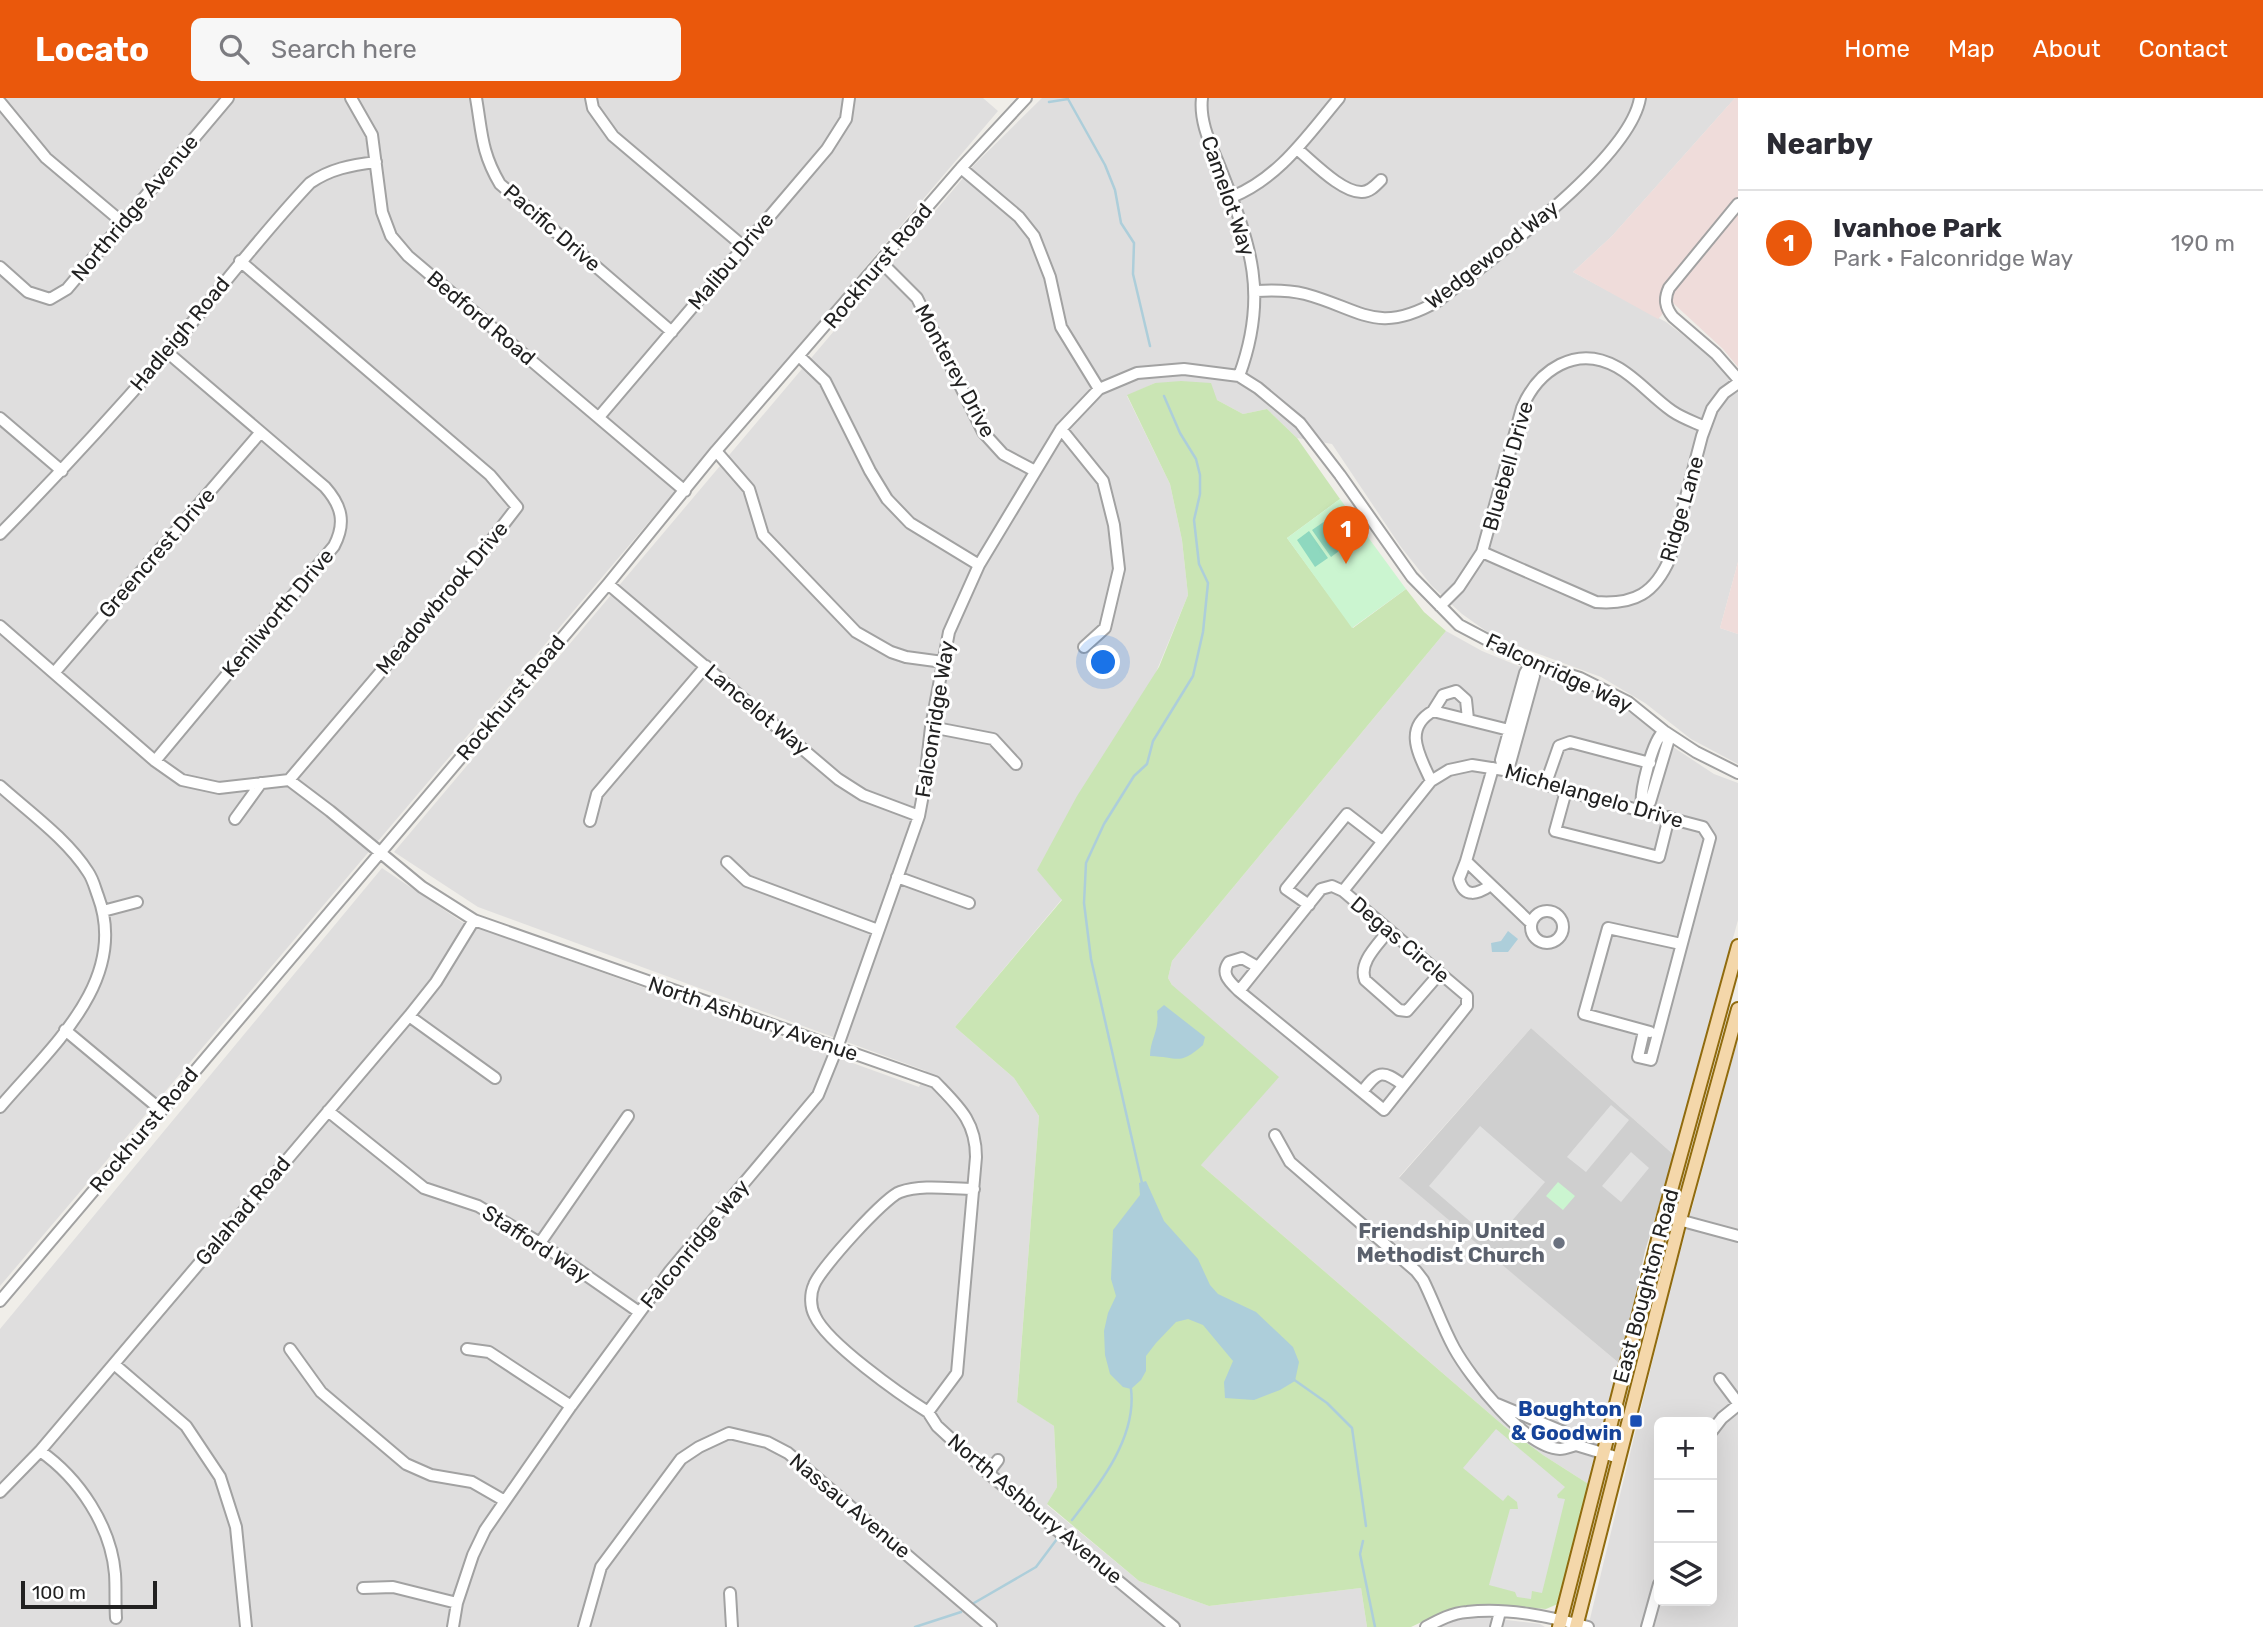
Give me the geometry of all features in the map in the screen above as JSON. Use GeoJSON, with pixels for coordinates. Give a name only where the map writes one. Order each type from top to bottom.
{"type":"FeatureCollection","features":[{"type":"Feature","properties":{"kind":"main road","name":"East Boughton Road"},"geometry":{"type":"LineString","coordinates":[[1560,1623],[1664,1216],[1738,946]]}},
{"type":"Feature","properties":{"kind":"main road","name":"East Boughton Road"},"geometry":{"type":"LineString","coordinates":[[1581,1626],[1619,1458],[1679,1220],[1738,1009]]}},
{"type":"Feature","properties":{"kind":"street","name":"Northridge Avenue"},"geometry":{"type":"LineString","coordinates":[[0,268],[28,292],[50,299],[67,289],[228,98]]}},
{"type":"Feature","properties":{"kind":"street","name":"Pacific Drive"},"geometry":{"type":"LineString","coordinates":[[476,98],[488,162],[500,184],[672,332]]}},
{"type":"Feature","properties":{"kind":"street"},"geometry":{"type":"LineString","coordinates":[[591,98],[593,108],[614,136],[743,246]]}},
{"type":"Feature","properties":{"kind":"street","name":"Malibu Drive"},"geometry":{"type":"LineString","coordinates":[[599,418],[827,149],[846,119],[849,98]]}},
{"type":"Feature","properties":{"kind":"street","name":"Rockhurst Road"},"geometry":{"type":"LineString","coordinates":[[0,1301],[608,584],[716,451],[961,168],[1026,98]]}},
{"type":"Feature","properties":{"kind":"street","name":"Camelot Way"},"geometry":{"type":"LineString","coordinates":[[1202,98],[1205,130],[1252,256],[1256,291],[1249,349],[1239,376]]}},
{"type":"Feature","properties":{"kind":"street"},"geometry":{"type":"LineString","coordinates":[[1232,197],[1263,182],[1297,149],[1339,98]]}},
{"type":"Feature","properties":{"kind":"street","name":"Wedgewood Way"},"geometry":{"type":"LineString","coordinates":[[1256,291],[1304,294],[1371,318],[1398,316],[1423,310],[1438,301],[1571,193],[1625,132],[1638,110],[1640,98]]}},
{"type":"Feature","properties":{"kind":"street","name":"Bedford Road"},"geometry":{"type":"LineString","coordinates":[[353,99],[372,135],[382,212],[391,236],[408,256],[685,491]]}},
{"type":"Feature","properties":{"kind":"street"},"geometry":{"type":"LineString","coordinates":[[0,102],[46,158],[122,222]]}},
{"type":"Feature","properties":{"kind":"street"},"geometry":{"type":"LineString","coordinates":[[1297,149],[1351,190],[1363,192],[1373,188],[1381,180]]}},
{"type":"Feature","properties":{"kind":"street","name":"Hadleigh Road"},"geometry":{"type":"LineString","coordinates":[[0,534],[62,471],[167,352],[240,261],[310,183],[346,166],[376,162]]}},
{"type":"Feature","properties":{"kind":"street"},"geometry":{"type":"LineString","coordinates":[[961,168],[1019,217],[1034,236],[1050,277],[1061,327],[1099,389]]}},
{"type":"Feature","properties":{"kind":"street"},"geometry":{"type":"LineString","coordinates":[[1738,204],[1665,296],[1668,310],[1673,317],[1716,354],[1738,381]]}},
{"type":"Feature","properties":{"kind":"street","name":"Meadowbrook Drive"},"geometry":{"type":"LineString","coordinates":[[240,261],[490,475],[517,507],[480,555],[289,780]]}},
{"type":"Feature","properties":{"kind":"street","name":"Monterey Drive"},"geometry":{"type":"LineString","coordinates":[[881,262],[918,298],[983,432],[1003,454],[1035,471]]}},
{"type":"Feature","properties":{"kind":"street","name":"Kenilworth Drive"},"geometry":{"type":"LineString","coordinates":[[155,761],[334,546],[340,535],[342,518],[334,497],[167,352]]}},
{"type":"Feature","properties":{"kind":"street"},"geometry":{"type":"LineString","coordinates":[[800,357],[825,381],[887,499],[910,523],[979,565]]}},
{"type":"Feature","properties":{"kind":"street","name":"Bluebell Drive"},"geometry":{"type":"LineString","coordinates":[[1440,606],[1459,587],[1482,552],[1522,408],[1530,390],[1542,375],[1559,365],[1578,360],[1597,360],[1616,366],[1670,410],[1705,427]]}},
{"type":"Feature","properties":{"kind":"street","name":"Falconridge Way"},"geometry":{"type":"LineString","coordinates":[[453,1627],[457,1602],[473,1555],[485,1530],[670,1271],[813,1102],[825,1082],[919,816],[948,632],[979,565],[1061,429],[1099,389],[1137,373],[1184,369],[1239,376],[1300,423],[1412,578],[1459,625],[1531,663],[1580,678],[1628,702],[1696,752],[1738,773]]}},
{"type":"Feature","properties":{"kind":"street","name":"Ridge Lane"},"geometry":{"type":"LineString","coordinates":[[1482,552],[1597,602],[1615,603],[1634,599],[1650,589],[1662,575],[1670,558],[1712,409],[1738,381]]}},
{"type":"Feature","properties":{"kind":"street"},"geometry":{"type":"LineString","coordinates":[[0,418],[62,471]]}},
{"type":"Feature","properties":{"kind":"street"},"geometry":{"type":"LineString","coordinates":[[1061,429],[1104,481],[1114,525],[1119,569],[1105,628],[1084,647]]}},
{"type":"Feature","properties":{"kind":"street","name":"Greencrest Drive"},"geometry":{"type":"LineString","coordinates":[[54,673],[260,433]]}},
{"type":"Feature","properties":{"kind":"street"},"geometry":{"type":"LineString","coordinates":[[716,451],[749,489],[763,535],[856,632],[891,652],[943,662]]}},
{"type":"Feature","properties":{"kind":"street","name":"Lancelot Way"},"geometry":{"type":"LineString","coordinates":[[608,584],[850,787],[872,799],[919,816]]}},
{"type":"Feature","properties":{"kind":"street"},"geometry":{"type":"LineString","coordinates":[[0,626],[155,761],[182,780],[219,788],[289,780]]}},
{"type":"Feature","properties":{"kind":"street"},"geometry":{"type":"LineString","coordinates":[[1492,885],[1478,894],[1467,892],[1459,879],[1502,760],[1525,673],[1531,663]]}},
{"type":"Feature","properties":{"kind":"street"},"geometry":{"type":"LineString","coordinates":[[1498,769],[1510,763],[1534,676],[1531,663]]}},
{"type":"Feature","properties":{"kind":"street"},"geometry":{"type":"LineString","coordinates":[[590,821],[597,794],[706,666]]}},
{"type":"Feature","properties":{"kind":"street"},"geometry":{"type":"LineString","coordinates":[[1431,781],[1417,751],[1415,731],[1443,695],[1455,691],[1466,700],[1468,719]]}},
{"type":"Feature","properties":{"kind":"street"},"geometry":{"type":"LineString","coordinates":[[1433,711],[1509,730]]}},
{"type":"Feature","properties":{"kind":"street"},"geometry":{"type":"LineString","coordinates":[[931,727],[993,739],[1016,764]]}},
{"type":"Feature","properties":{"kind":"street"},"geometry":{"type":"LineString","coordinates":[[1664,731],[1668,742],[1650,802],[1642,809],[1640,800],[1657,737],[1664,731]]}},
{"type":"Feature","properties":{"kind":"street"},"geometry":{"type":"LineString","coordinates":[[1546,783],[1559,746],[1570,742],[1650,763]]}},
{"type":"Feature","properties":{"kind":"street","name":"Michelangelo Drive"},"geometry":{"type":"LineString","coordinates":[[1342,891],[1431,781],[1449,770],[1472,765],[1498,769],[1566,791],[1703,827],[1710,838],[1651,1060],[1638,1057],[1644,1031]]}},
{"type":"Feature","properties":{"kind":"street","name":"North Ashbury Avenue"},"geometry":{"type":"LineString","coordinates":[[289,780],[422,887],[474,920],[935,1082],[962,1110],[971,1128],[976,1148],[957,1373],[928,1412],[937,1426],[988,1473],[1174,1627]]}},
{"type":"Feature","properties":{"kind":"street"},"geometry":{"type":"LineString","coordinates":[[235,819],[261,783]]}},
{"type":"Feature","properties":{"kind":"street"},"geometry":{"type":"LineString","coordinates":[[0,786],[54,832],[89,872],[103,911],[104,956],[88,999],[0,1107]]}},
{"type":"Feature","properties":{"kind":"street"},"geometry":{"type":"LineString","coordinates":[[1566,791],[1555,831],[1566,834],[1659,857],[1670,817]]}},
{"type":"Feature","properties":{"kind":"street"},"geometry":{"type":"LineString","coordinates":[[1308,905],[1286,889],[1347,814],[1382,841]]}},
{"type":"Feature","properties":{"kind":"street"},"geometry":{"type":"LineString","coordinates":[[1466,861],[1531,923]]}},
{"type":"Feature","properties":{"kind":"street"},"geometry":{"type":"LineString","coordinates":[[727,862],[747,881],[878,930]]}},
{"type":"Feature","properties":{"kind":"street"},"geometry":{"type":"LineString","coordinates":[[897,877],[969,903]]}},
{"type":"Feature","properties":{"kind":"street","name":"Degas Circle"},"geometry":{"type":"LineString","coordinates":[[1332,886],[1342,891],[1467,996],[1467,1006],[1384,1110],[1239,991],[1321,890],[1332,886]]}},
{"type":"Feature","properties":{"kind":"street"},"geometry":{"type":"LineString","coordinates":[[103,911],[137,902]]}},
{"type":"Feature","properties":{"kind":"street","name":"Galahad Road"},"geometry":{"type":"LineString","coordinates":[[0,1492],[40,1451],[409,1016],[436,982],[474,920]]}},
{"type":"Feature","properties":{"kind":"street"},"geometry":{"type":"LineString","coordinates":[[1657,1034],[1584,1014],[1608,928],[1681,944]]}},
{"type":"Feature","properties":{"kind":"street"},"geometry":{"type":"LineString","coordinates":[[1389,930],[1363,965],[1363,974],[1365,980],[1399,1010],[1407,1011],[1440,973]]}},
{"type":"Feature","properties":{"kind":"street"},"geometry":{"type":"LineString","coordinates":[[1239,991],[1227,978],[1225,969],[1230,962],[1242,958],[1258,967]]}},
{"type":"Feature","properties":{"kind":"street"},"geometry":{"type":"LineString","coordinates":[[409,1016],[495,1078]]}},
{"type":"Feature","properties":{"kind":"street"},"geometry":{"type":"LineString","coordinates":[[65,1030],[161,1110]]}},
{"type":"Feature","properties":{"kind":"street"},"geometry":{"type":"LineString","coordinates":[[1362,1091],[1374,1077],[1382,1074],[1391,1076],[1404,1085]]}},
{"type":"Feature","properties":{"kind":"street","name":"Stafford Way"},"geometry":{"type":"LineString","coordinates":[[328,1111],[424,1188],[478,1206],[540,1244],[639,1312]]}},
{"type":"Feature","properties":{"kind":"street"},"geometry":{"type":"LineString","coordinates":[[540,1244],[628,1116]]}},
{"type":"Feature","properties":{"kind":"street"},"geometry":{"type":"LineString","coordinates":[[1275,1135],[1290,1162],[1416,1271],[1428,1289],[1453,1347],[1468,1371],[1516,1427],[1545,1444],[1560,1449],[1576,1445],[1619,1458]]}},
{"type":"Feature","properties":{"kind":"street"},"geometry":{"type":"LineString","coordinates":[[928,1412],[895,1392],[826,1333],[815,1316],[811,1304],[812,1293],[814,1284],[825,1269],[878,1208],[898,1192],[918,1188],[974,1189]]}},
{"type":"Feature","properties":{"kind":"street"},"geometry":{"type":"LineString","coordinates":[[1664,1216],[1738,1236]]}},
{"type":"Feature","properties":{"kind":"street"},"geometry":{"type":"LineString","coordinates":[[290,1349],[321,1392],[406,1464],[431,1475],[472,1482],[505,1501]]}},
{"type":"Feature","properties":{"kind":"street"},"geometry":{"type":"LineString","coordinates":[[467,1349],[489,1352],[571,1406]]}},
{"type":"Feature","properties":{"kind":"street"},"geometry":{"type":"LineString","coordinates":[[114,1364],[186,1426],[220,1477],[236,1527],[246,1627]]}},
{"type":"Feature","properties":{"kind":"street"},"geometry":{"type":"LineString","coordinates":[[1717,1424],[1738,1404],[1720,1379]]}},
{"type":"Feature","properties":{"kind":"street"},"geometry":{"type":"LineString","coordinates":[[1496,1404],[1566,1433],[1576,1445]]}},
{"type":"Feature","properties":{"kind":"street","name":"Nassau Avenue"},"geometry":{"type":"LineString","coordinates":[[584,1627],[601,1567],[666,1476],[688,1453],[729,1433],[767,1442],[788,1453],[991,1627]]}},
{"type":"Feature","properties":{"kind":"street"},"geometry":{"type":"LineString","coordinates":[[40,1451],[73,1481],[99,1520],[115,1572],[116,1618]]}},
{"type":"Feature","properties":{"kind":"street"},"geometry":{"type":"LineString","coordinates":[[988,1473],[998,1460]]}},
{"type":"Feature","properties":{"kind":"street"},"geometry":{"type":"LineString","coordinates":[[363,1588],[393,1587],[457,1602]]}},
{"type":"Feature","properties":{"kind":"street"},"geometry":{"type":"LineString","coordinates":[[730,1593],[732,1627]]}},
{"type":"Feature","properties":{"kind":"street"},"geometry":{"type":"LineString","coordinates":[[1647,1627],[1654,1602]]}},
{"type":"Feature","properties":{"kind":"street"},"geometry":{"type":"LineString","coordinates":[[1426,1627],[1447,1616],[1467,1612],[1500,1612],[1581,1626]]}},
{"type":"Feature","properties":{"kind":"street"},"geometry":{"type":"LineString","coordinates":[[1496,1627],[1500,1612]]}},
{"type":"Feature","properties":{"kind":"shaded area"},"geometry":{"type":"Polygon","coordinates":[[[0,98],[983,98],[998,111],[0,1286],[0,98]]]}},
{"type":"Feature","properties":{"kind":"shaded area"},"geometry":{"type":"Polygon","coordinates":[[[1042,98],[1735,98],[1612,236],[1573,272],[1666,322],[1714,359],[1738,391],[1738,562],[1720,628],[1738,634],[1738,764],[1691,739],[1645,703],[1601,677],[1496,638],[1462,614],[1431,585],[1401,547],[1332,444],[1297,438],[1267,409],[1243,414],[1217,400],[1155,383],[1127,396],[1170,484],[1182,540],[1188,595],[1062,899],[955,1027],[1014,1078],[1039,1116],[1017,1401],[1054,1426],[1057,1487],[1047,1505],[1139,1581],[1209,1606],[1361,1588],[1367,1627],[0,1627],[0,1329],[382,868],[462,922],[919,1087],[926,1071],[478,907],[394,852],[975,164],[1042,98]]]}},
{"type":"Feature","properties":{"kind":"shaded area"},"geometry":{"type":"Polygon","coordinates":[[[1735,98],[1738,98],[1738,367],[1723,349],[1673,303],[1658,319],[1573,272],[1612,236],[1735,98]]]}},
{"type":"Feature","properties":{"kind":"shaded area"},"geometry":{"type":"Polygon","coordinates":[[[1738,562],[1738,634],[1720,628],[1738,562]]]}},
{"type":"Feature","properties":{"kind":"shaded area"},"geometry":{"type":"Polygon","coordinates":[[[1446,631],[1482,651],[1538,674],[1582,686],[1632,714],[1673,747],[1714,774],[1738,783],[1738,920],[1674,1155],[1531,1028],[1399,1177],[1620,1364],[1590,1485],[1504,1426],[1201,1165],[1172,985],[1168,978],[1172,961],[1446,631]]]}},
{"type":"Feature","properties":{"kind":"shaded area"},"geometry":{"type":"Polygon","coordinates":[[[1531,1028],[1674,1155],[1645,1251],[1620,1364],[1399,1178],[1531,1028]]]}},
{"type":"Feature","properties":{"kind":"shaded area"},"geometry":{"type":"Polygon","coordinates":[[[1738,1039],[1738,1627],[1588,1627],[1671,1285],[1738,1039]]]}},
{"type":"Feature","properties":{"kind":"shaded area"},"geometry":{"type":"Polygon","coordinates":[[[1611,1105],[1629,1120],[1586,1172],[1567,1157],[1611,1105]]]}},
{"type":"Feature","properties":{"kind":"shaded area"},"geometry":{"type":"Polygon","coordinates":[[[1480,1126],[1545,1182],[1494,1242],[1429,1186],[1480,1126]]]}},
{"type":"Feature","properties":{"kind":"shaded area"},"geometry":{"type":"Polygon","coordinates":[[[1631,1152],[1649,1168],[1621,1202],[1602,1186],[1631,1152]]]}},
{"type":"Feature","properties":{"kind":"shaded area"},"geometry":{"type":"Polygon","coordinates":[[[1496,1429],[1565,1487],[1557,1495],[1558,1498],[1565,1499],[1542,1593],[1532,1591],[1531,1599],[1517,1597],[1515,1592],[1489,1585],[1510,1509],[1518,1509],[1517,1502],[1508,1495],[1503,1501],[1463,1468],[1496,1429]]]}},
{"type":"Feature","properties":{"kind":"shaded area"},"geometry":{"type":"Polygon","coordinates":[[[1462,1617],[1540,1624],[1545,1627],[1439,1627],[1462,1617]]]}},
{"type":"Feature","properties":{"kind":"green space"},"geometry":{"type":"Polygon","coordinates":[[[1155,383],[1211,383],[1217,400],[1243,414],[1267,409],[1297,438],[1340,499],[1287,538],[1353,628],[1406,589],[1424,612],[1446,631],[1172,961],[1168,978],[1172,985],[1279,1077],[1201,1165],[1504,1426],[1590,1485],[1560,1603],[1546,1609],[1487,1604],[1447,1610],[1411,1627],[1367,1627],[1361,1588],[1209,1606],[1139,1581],[1047,1504],[1057,1487],[1054,1426],[1017,1402],[1039,1116],[1014,1078],[955,1027],[1062,900],[1037,870],[1077,796],[1159,667],[1188,595],[1182,540],[1170,484],[1127,395],[1155,383]]]}},
{"type":"Feature","properties":{"kind":"green space"},"geometry":{"type":"Polygon","coordinates":[[[1340,499],[1406,589],[1352,628],[1287,538],[1340,499]]]}},
{"type":"Feature","properties":{"kind":"green space"},"geometry":{"type":"Polygon","coordinates":[[[1325,521],[1343,548],[1331,557],[1312,530],[1325,521]]]}},
{"type":"Feature","properties":{"kind":"green space"},"geometry":{"type":"Polygon","coordinates":[[[1309,531],[1328,558],[1315,567],[1297,540],[1309,531]]]}},
{"type":"Feature","properties":{"kind":"green space"},"geometry":{"type":"Polygon","coordinates":[[[1558,1182],[1575,1196],[1563,1210],[1546,1196],[1558,1182]]]}},
{"type":"Feature","properties":{"kind":"water"},"geometry":{"type":"Polygon","coordinates":[[[1508,931],[1518,939],[1508,952],[1492,952],[1491,943],[1501,941],[1508,931]]]}},
{"type":"Feature","properties":{"kind":"water"},"geometry":{"type":"Polygon","coordinates":[[[1164,1005],[1205,1037],[1203,1045],[1189,1056],[1178,1059],[1150,1056],[1157,1011],[1164,1005]]]}},
{"type":"Feature","properties":{"kind":"water"},"geometry":{"type":"Polygon","coordinates":[[[1146,1181],[1164,1221],[1198,1259],[1210,1285],[1218,1294],[1256,1312],[1293,1347],[1299,1362],[1295,1381],[1254,1400],[1225,1398],[1224,1382],[1233,1361],[1203,1325],[1188,1319],[1176,1322],[1156,1343],[1146,1356],[1146,1371],[1131,1389],[1123,1387],[1110,1374],[1105,1355],[1104,1331],[1116,1296],[1111,1279],[1113,1230],[1140,1195],[1139,1183],[1146,1181]]]}},
{"type":"Feature","properties":{"kind":"waterway"},"geometry":{"type":"LineString","coordinates":[[1049,102],[1068,99],[1105,165],[1115,190],[1121,223],[1134,243],[1133,274],[1150,346]]}},
{"type":"Feature","properties":{"kind":"waterway"},"geometry":{"type":"LineString","coordinates":[[1142,1183],[1091,959],[1084,903],[1086,863],[1104,824],[1134,776],[1147,764],[1153,741],[1193,676],[1203,632],[1208,583],[1199,564],[1194,520],[1200,494],[1200,475],[1196,459],[1180,433],[1164,396]]}},
{"type":"Feature","properties":{"kind":"waterway"},"geometry":{"type":"LineString","coordinates":[[1293,1379],[1327,1403],[1352,1428],[1366,1526]]}},
{"type":"Feature","properties":{"kind":"waterway"},"geometry":{"type":"LineString","coordinates":[[1072,1520],[1105,1475],[1122,1442],[1128,1425],[1131,1389]]}},
{"type":"Feature","properties":{"kind":"waterway"},"geometry":{"type":"LineString","coordinates":[[974,1603],[1036,1567],[1057,1539]]}},
{"type":"Feature","properties":{"kind":"waterway"},"geometry":{"type":"LineString","coordinates":[[1363,1541],[1360,1554],[1375,1627]]}},
{"type":"Feature","properties":{"kind":"waterway"},"geometry":{"type":"LineString","coordinates":[[915,1627],[961,1612]]}},
{"type":"Feature","properties":{"kind":"place","name":"Ivanhoe Park"},"geometry":{"type":"Point","coordinates":[1346,564]}},
{"type":"Feature","properties":{"kind":"place","name":"Friendship United Methodist Church"},"geometry":{"type":"Point","coordinates":[1559,1243]}},
{"type":"Feature","properties":{"kind":"place","name":"Boughton & Goodwin"},"geometry":{"type":"Point","coordinates":[1636,1421]}}]}
